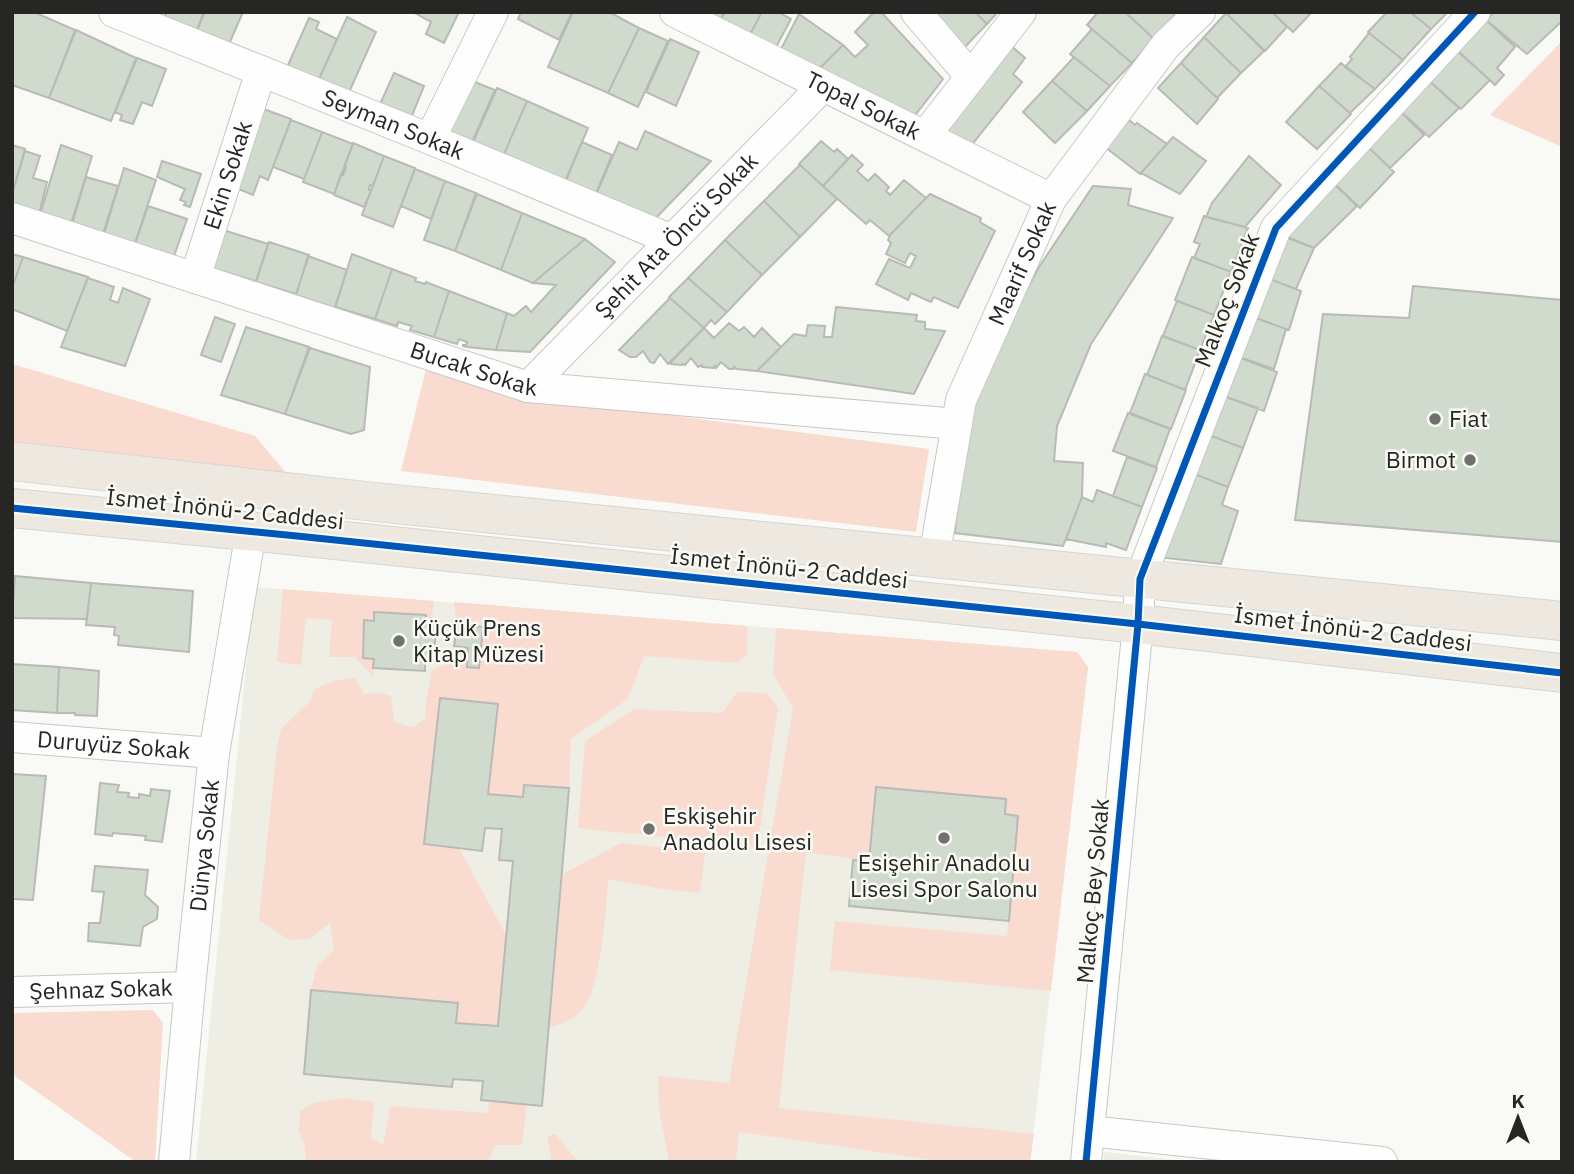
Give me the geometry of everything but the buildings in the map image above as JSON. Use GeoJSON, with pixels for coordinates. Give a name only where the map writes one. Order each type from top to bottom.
{"type":"FeatureCollection","features":[{"type":"Feature","properties":{"kind":"main road","name":"İsmet İnönü-2 Caddesi"},"geometry":{"type":"LineString","coordinates":[[12,461],[376,502],[1562,621]]}},
{"type":"Feature","properties":{"kind":"main road","name":"İsmet İnönü-2 Caddesi"},"geometry":{"type":"LineString","coordinates":[[12,508],[1138,624],[1562,673]]}},
{"type":"Feature","properties":{"kind":"street","name":"Seyman Sokak"},"geometry":{"type":"LineString","coordinates":[[114,12],[672,240]]}},
{"type":"Feature","properties":{"kind":"street"},"geometry":{"type":"LineString","coordinates":[[430,139],[494,12]]}},
{"type":"Feature","properties":{"kind":"street","name":"Topal Sokak"},"geometry":{"type":"LineString","coordinates":[[675,12],[1051,200]]}},
{"type":"Feature","properties":{"kind":"street"},"geometry":{"type":"LineString","coordinates":[[916,12],[971,77]]}},
{"type":"Feature","properties":{"kind":"street"},"geometry":{"type":"LineString","coordinates":[[925,136],[1021,12]]}},
{"type":"Feature","properties":{"kind":"street","name":"Maarif Sokak"},"geometry":{"type":"LineString","coordinates":[[934,558],[961,400],[1051,200],[1166,45],[1200,12]]}},
{"type":"Feature","properties":{"kind":"street","name":"Malkoç Sokak"},"geometry":{"type":"LineString","coordinates":[[1138,624],[1140,579],[1276,228],[1475,12]]}},
{"type":"Feature","properties":{"kind":"street","name":"Ekin Sokak"},"geometry":{"type":"LineString","coordinates":[[195,278],[261,71]]}},
{"type":"Feature","properties":{"kind":"street","name":"Şehit Ata Öncü Sokak"},"geometry":{"type":"LineString","coordinates":[[528,387],[823,86]]}},
{"type":"Feature","properties":{"kind":"street","name":"Bucak Sokak"},"geometry":{"type":"LineString","coordinates":[[12,218],[528,387],[957,424]]}},
{"type":"Feature","properties":{"kind":"street","name":"Dünya Sokak"},"geometry":{"type":"LineString","coordinates":[[174,1162],[214,752],[251,531]]}},
{"type":"Feature","properties":{"kind":"street","name":"Malkoç Bey Sokak"},"geometry":{"type":"LineString","coordinates":[[1086,1162],[1138,624]]}},
{"type":"Feature","properties":{"kind":"street","name":"Duruyüz Sokak"},"geometry":{"type":"LineString","coordinates":[[12,737],[214,752]]}},
{"type":"Feature","properties":{"kind":"street","name":"Şehnaz Sokak"},"geometry":{"type":"LineString","coordinates":[[12,992],[190,987]]}},
{"type":"Feature","properties":{"kind":"street"},"geometry":{"type":"LineString","coordinates":[[1089,1131],[1382,1162]]}},
{"type":"Feature","properties":{"kind":"shaded area"},"geometry":{"type":"Polygon","coordinates":[[[1562,41],[1562,147],[1490,115],[1562,41]]]}},
{"type":"Feature","properties":{"kind":"shaded area"},"geometry":{"type":"Polygon","coordinates":[[[12,364],[255,436],[287,474],[12,443],[12,364]]]}},
{"type":"Feature","properties":{"kind":"shaded area"},"geometry":{"type":"Polygon","coordinates":[[[426,369],[607,407],[929,449],[916,532],[401,471],[426,369]]]}},
{"type":"Feature","properties":{"kind":"shaded area","name":"Eskişehir Anadolu Lisesi"},"geometry":{"type":"Polygon","coordinates":[[[254,587],[1077,652],[1088,667],[1030,1162],[196,1162],[254,587]]]}},
{"type":"Feature","properties":{"kind":"shaded area"},"geometry":{"type":"Polygon","coordinates":[[[283,589],[434,601],[432,616],[425,625],[425,615],[375,612],[374,621],[365,620],[363,657],[374,659],[373,677],[355,657],[329,657],[332,620],[306,618],[301,665],[277,662],[283,589]]]}},
{"type":"Feature","properties":{"kind":"shaded area"},"geometry":{"type":"Polygon","coordinates":[[[454,602],[747,626],[747,655],[737,663],[644,656],[628,699],[571,739],[569,788],[525,785],[523,797],[488,794],[498,705],[440,698],[424,844],[459,848],[506,935],[498,1026],[456,1023],[458,1003],[311,990],[317,966],[334,950],[330,923],[309,939],[289,940],[259,920],[281,729],[310,701],[314,689],[355,677],[364,694],[391,696],[394,722],[413,727],[425,719],[432,670],[454,660],[454,646],[468,648],[467,667],[479,668],[483,628],[457,625],[454,602]]]}},
{"type":"Feature","properties":{"kind":"shaded area"},"geometry":{"type":"Polygon","coordinates":[[[776,628],[1077,652],[1088,667],[1051,991],[830,970],[835,921],[1007,936],[1018,816],[1005,814],[1006,799],[876,787],[869,861],[806,852],[779,1108],[1034,1134],[1030,1162],[946,1162],[739,1132],[736,1162],[669,1162],[659,1109],[658,1076],[729,1083],[793,708],[773,674],[776,628]]]}},
{"type":"Feature","properties":{"kind":"shaded area"},"geometry":{"type":"Polygon","coordinates":[[[737,692],[767,693],[778,708],[757,847],[578,828],[585,741],[634,709],[722,713],[737,692]]]}},
{"type":"Feature","properties":{"kind":"shaded area"},"geometry":{"type":"Polygon","coordinates":[[[621,843],[705,852],[700,893],[608,879],[602,945],[590,996],[585,1006],[573,1018],[548,1027],[561,875],[621,843]]]}},
{"type":"Feature","properties":{"kind":"shaded area"},"geometry":{"type":"Polygon","coordinates":[[[153,1010],[163,1023],[155,1162],[136,1162],[12,1074],[12,1013],[153,1010]]]}},
{"type":"Feature","properties":{"kind":"shaded area"},"geometry":{"type":"Polygon","coordinates":[[[344,1098],[374,1102],[371,1138],[383,1145],[391,1106],[488,1113],[489,1101],[527,1105],[522,1145],[495,1145],[488,1162],[306,1162],[305,1147],[299,1131],[300,1111],[314,1103],[344,1098]]]}},
{"type":"Feature","properties":{"kind":"shaded area"},"geometry":{"type":"Polygon","coordinates":[[[556,1134],[578,1162],[552,1162],[547,1136],[556,1134]]]}},
{"type":"Feature","properties":{"kind":"shaded area"},"geometry":{"type":"Polygon","coordinates":[[[1104,1152],[1194,1162],[1103,1162],[1104,1152]]]}},
{"type":"Feature","properties":{"kind":"cycle path"},"geometry":{"type":"LineString","coordinates":[[1086,1162],[1138,624],[1140,579],[1276,228],[1475,12]]}},
{"type":"Feature","properties":{"kind":"cycle path"},"geometry":{"type":"LineString","coordinates":[[12,508],[1138,624],[1562,673]]}},
{"type":"Feature","properties":{"kind":"place","name":"Fiat"},"geometry":{"type":"Point","coordinates":[1435,419]}},
{"type":"Feature","properties":{"kind":"place","name":"Birmot"},"geometry":{"type":"Point","coordinates":[1470,460]}},
{"type":"Feature","properties":{"kind":"place","name":"Küçük Prens Kitap Müzesi"},"geometry":{"type":"Point","coordinates":[399,641]}},
{"type":"Feature","properties":{"kind":"place","name":"Eskişehir Anadolu Lisesi"},"geometry":{"type":"Point","coordinates":[649,829]}},
{"type":"Feature","properties":{"kind":"place","name":"Esişehir Anadolu Lisesi Spor Salonu"},"geometry":{"type":"Point","coordinates":[944,838]}}]}
